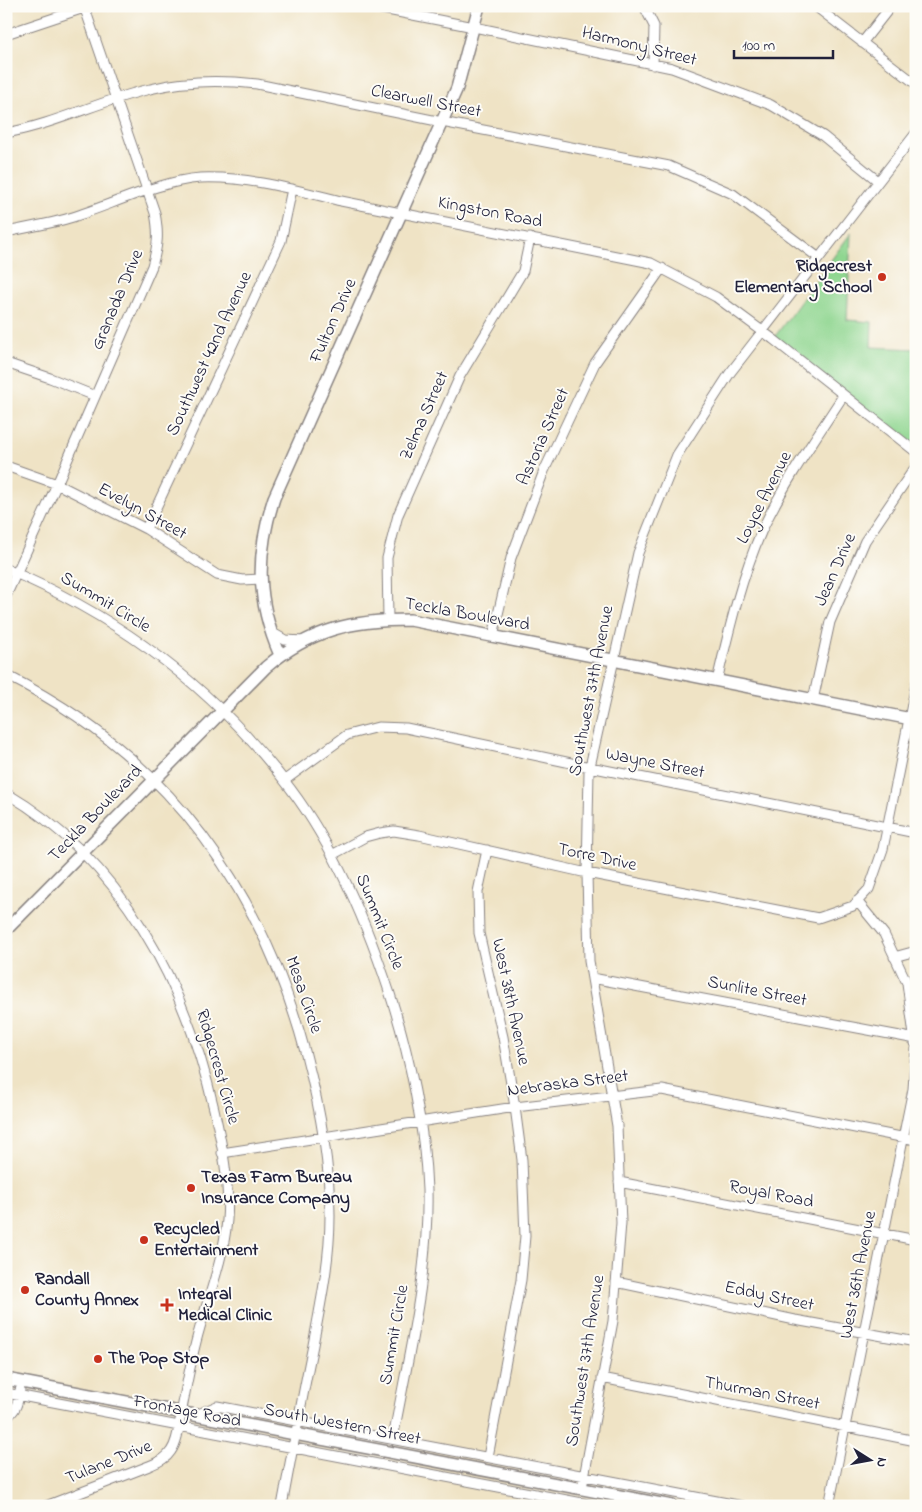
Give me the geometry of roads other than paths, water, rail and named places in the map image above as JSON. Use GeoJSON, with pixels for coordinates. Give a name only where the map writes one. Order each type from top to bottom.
{"type":"FeatureCollection","features":[{"type":"Feature","properties":{"kind":"main road","name":"Fulton Drive"},"geometry":{"type":"LineString","coordinates":[[280,655],[271,632],[261,580],[262,541],[274,498],[457,88],[479,6]]}},
{"type":"Feature","properties":{"kind":"main road","name":"Teckla Boulevard"},"geometry":{"type":"LineString","coordinates":[[6,930],[280,655],[321,632],[359,622],[410,620],[912,720]]}},
{"type":"Feature","properties":{"kind":"main road","name":"South Western Street"},"geometry":{"type":"LineString","coordinates":[[6,1379],[582,1488],[653,1504],[672,1506]]}},
{"type":"Feature","properties":{"kind":"street"},"geometry":{"type":"LineString","coordinates":[[644,6],[654,26],[653,64]]}},
{"type":"Feature","properties":{"kind":"street"},"geometry":{"type":"LineString","coordinates":[[815,6],[916,84]]}},
{"type":"Feature","properties":{"kind":"street"},"geometry":{"type":"LineString","coordinates":[[862,43],[891,6]]}},
{"type":"Feature","properties":{"kind":"street"},"geometry":{"type":"LineString","coordinates":[[6,34],[87,7]]}},
{"type":"Feature","properties":{"kind":"street","name":"Granada Drive"},"geometry":{"type":"LineString","coordinates":[[6,596],[152,266],[158,247],[155,213],[116,100],[87,7]]}},
{"type":"Feature","properties":{"kind":"street","name":"Harmony Street"},"geometry":{"type":"LineString","coordinates":[[372,7],[672,68],[771,105],[823,136],[878,181]]}},
{"type":"Feature","properties":{"kind":"street","name":"Clearwell Street"},"geometry":{"type":"LineString","coordinates":[[6,133],[30,128],[148,89],[199,81],[230,81],[257,84],[669,166],[733,194],[819,258]]}},
{"type":"Feature","properties":{"kind":"street","name":"Southwest 37th Avenue"},"geometry":{"type":"LineString","coordinates":[[582,1488],[613,1322],[621,1223],[617,1126],[589,961],[586,873],[590,768],[638,553],[677,455],[730,373],[916,133]]}},
{"type":"Feature","properties":{"kind":"street","name":"Kingston Road"},"geometry":{"type":"LineString","coordinates":[[6,232],[71,218],[174,182],[199,178],[227,179],[292,189],[341,201],[651,262],[716,297],[916,452]]}},
{"type":"Feature","properties":{"kind":"street","name":"Southwest 42nd Avenue"},"geometry":{"type":"LineString","coordinates":[[146,529],[281,241],[292,189]]}},
{"type":"Feature","properties":{"kind":"street","name":"Zelma Street"},"geometry":{"type":"LineString","coordinates":[[388,620],[387,558],[398,516],[460,376],[523,271],[530,238]]}},
{"type":"Feature","properties":{"kind":"street","name":"Astoria Street"},"geometry":{"type":"LineString","coordinates":[[494,636],[511,558],[544,472],[595,363],[662,268]]}},
{"type":"Feature","properties":{"kind":"street"},"geometry":{"type":"LineString","coordinates":[[6,364],[50,378],[95,396]]}},
{"type":"Feature","properties":{"kind":"street","name":"Loyce Avenue"},"geometry":{"type":"LineString","coordinates":[[717,681],[745,577],[762,530],[794,472],[843,396]]}},
{"type":"Feature","properties":{"kind":"street","name":"Evelyn Street"},"geometry":{"type":"LineString","coordinates":[[6,466],[57,484],[146,529],[217,575],[242,580],[261,580]]}},
{"type":"Feature","properties":{"kind":"street","name":"Jean Drive"},"geometry":{"type":"LineString","coordinates":[[814,700],[830,622],[864,542],[916,466]]}},
{"type":"Feature","properties":{"kind":"street","name":"Summit Circle"},"geometry":{"type":"LineString","coordinates":[[6,568],[75,601],[111,622],[176,669],[203,692],[223,711],[284,780],[332,855],[344,878],[388,987],[405,1046],[420,1122],[427,1188],[425,1254],[416,1317],[393,1439]]}},
{"type":"Feature","properties":{"kind":"street"},"geometry":{"type":"LineString","coordinates":[[271,632],[285,640],[304,641]]}},
{"type":"Feature","properties":{"kind":"street","name":"Mesa Circle"},"geometry":{"type":"LineString","coordinates":[[6,675],[37,690],[94,728],[154,780],[200,830],[236,883],[265,940],[284,983],[298,1023],[319,1105],[330,1185],[328,1256],[282,1506]]}},
{"type":"Feature","properties":{"kind":"street"},"geometry":{"type":"LineString","coordinates":[[857,901],[869,889],[883,849],[912,720],[916,684]]}},
{"type":"Feature","properties":{"kind":"street","name":"Wayne Street"},"geometry":{"type":"LineString","coordinates":[[284,780],[347,735],[378,727],[406,728],[590,768],[916,833]]}},
{"type":"Feature","properties":{"kind":"street","name":"Ridgecrest Circle"},"geometry":{"type":"LineString","coordinates":[[6,793],[50,824],[83,854],[133,913],[156,950],[173,984],[202,1061],[222,1153],[227,1187],[227,1218],[220,1266],[194,1347],[182,1412]]}},
{"type":"Feature","properties":{"kind":"street","name":"Torre Drive"},"geometry":{"type":"LineString","coordinates":[[332,855],[365,837],[394,831],[586,873],[818,918],[853,906],[857,901]]}},
{"type":"Feature","properties":{"kind":"street","name":"West 38th Avenue"},"geometry":{"type":"LineString","coordinates":[[487,850],[478,892],[479,933],[503,1037],[515,1107],[522,1160],[524,1244],[521,1280],[488,1457]]}},
{"type":"Feature","properties":{"kind":"street","name":"West 36th Avenue"},"geometry":{"type":"LineString","coordinates":[[829,1506],[913,1088],[916,1043],[907,983],[884,934],[857,901]]}},
{"type":"Feature","properties":{"kind":"street"},"geometry":{"type":"LineString","coordinates":[[894,957],[916,951]]}},
{"type":"Feature","properties":{"kind":"street","name":"Sunlite Street"},"geometry":{"type":"LineString","coordinates":[[592,978],[916,1043]]}},
{"type":"Feature","properties":{"kind":"street","name":"Nebraska Street"},"geometry":{"type":"LineString","coordinates":[[222,1153],[515,1107],[662,1090],[916,1140]]}},
{"type":"Feature","properties":{"kind":"street","name":"Royal Road"},"geometry":{"type":"LineString","coordinates":[[619,1182],[916,1240]]}},
{"type":"Feature","properties":{"kind":"street","name":"Eddy Street"},"geometry":{"type":"LineString","coordinates":[[616,1282],[916,1342]]}},
{"type":"Feature","properties":{"kind":"street","name":"Thurman Street"},"geometry":{"type":"LineString","coordinates":[[602,1378],[916,1441]]}},
{"type":"Feature","properties":{"kind":"street"},"geometry":{"type":"LineString","coordinates":[[6,1417],[12,1414],[16,1407],[21,1382]]}},
{"type":"Feature","properties":{"kind":"street","name":"Frontage Road"},"geometry":{"type":"LineString","coordinates":[[6,1393],[598,1506]]}},
{"type":"Feature","properties":{"kind":"street"},"geometry":{"type":"LineString","coordinates":[[196,1415],[217,1406],[743,1506]]}},
{"type":"Feature","properties":{"kind":"street","name":"Tulane Drive"},"geometry":{"type":"LineString","coordinates":[[46,1506],[164,1459],[174,1446],[182,1412]]}},
{"type":"Feature","properties":{"kind":"place","name":"Ridgecrest Elementary School"},"geometry":{"type":"Point","coordinates":[882,277]}},
{"type":"Feature","properties":{"kind":"place","name":"Texas Farm Bureau Insurance Company"},"geometry":{"type":"Point","coordinates":[191,1188]}},
{"type":"Feature","properties":{"kind":"place","name":"Recycled Entertainment"},"geometry":{"type":"Point","coordinates":[144,1240]}},
{"type":"Feature","properties":{"kind":"place","name":"Randall County Annex"},"geometry":{"type":"Point","coordinates":[25,1290]}},
{"type":"Feature","properties":{"kind":"place","name":"Integral Medical Clinic"},"geometry":{"type":"Point","coordinates":[167,1305]}},
{"type":"Feature","properties":{"kind":"place","name":"The Pop Stop"},"geometry":{"type":"Point","coordinates":[98,1359]}}]}
